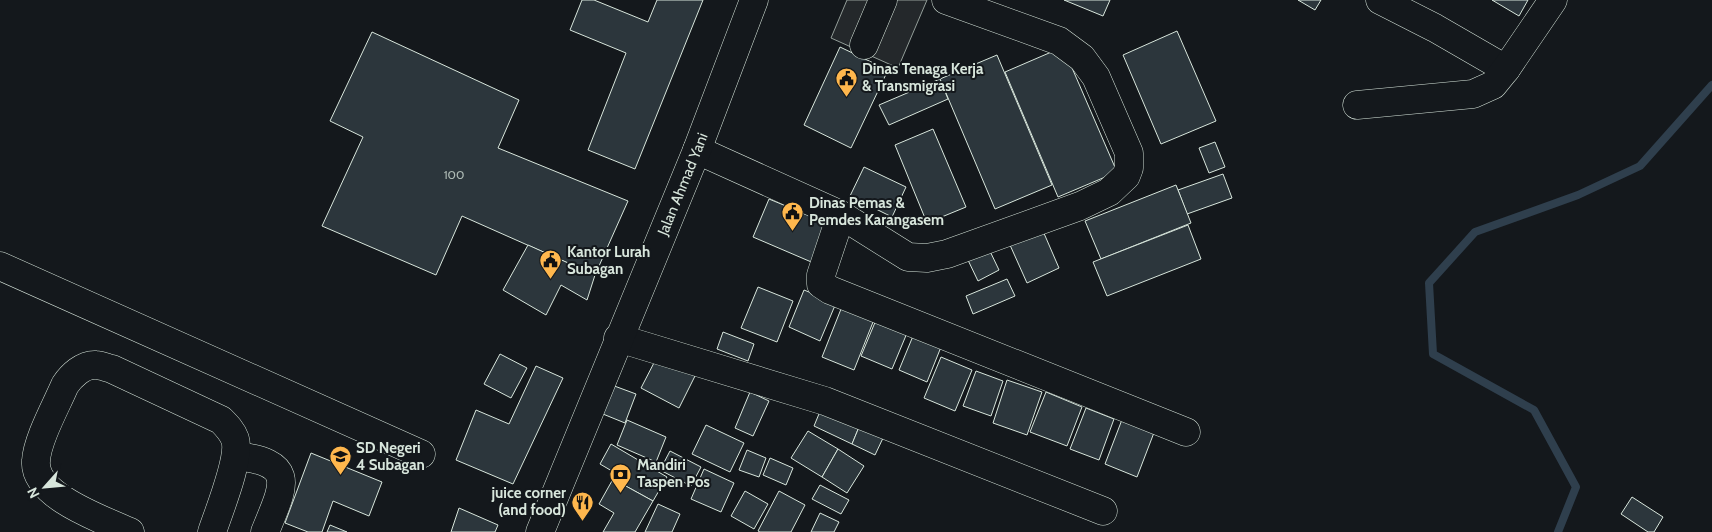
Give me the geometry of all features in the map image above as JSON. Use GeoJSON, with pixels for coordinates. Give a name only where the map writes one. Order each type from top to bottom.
{"type":"FeatureCollection","features":[{"type":"Feature","properties":{"kind":"main road","name":"Jalan Ahmad Yani"},"geometry":{"type":"LineString","coordinates":[[540,532],[696,150],[754,0]]}},
{"type":"Feature","properties":{"kind":"main road"},"geometry":{"type":"LineString","coordinates":[[864,45],[883,0]]}},
{"type":"Feature","properties":{"kind":"main road"},"geometry":{"type":"LineString","coordinates":[[696,150],[841,215],[908,257],[927,258],[946,254],[1080,206],[1109,192],[1126,176],[1129,168],[1129,153],[1096,78],[1082,58],[1059,41],[946,0]]}},
{"type":"Feature","properties":{"kind":"main road"},"geometry":{"type":"LineString","coordinates":[[1380,0],[1435,28],[1506,69]]}},
{"type":"Feature","properties":{"kind":"main road"},"geometry":{"type":"LineString","coordinates":[[1357,105],[1473,94],[1493,85],[1553,0]]}},
{"type":"Feature","properties":{"kind":"main road"},"geometry":{"type":"LineString","coordinates":[[841,215],[821,275],[821,284],[830,290],[1186,432]]}},
{"type":"Feature","properties":{"kind":"main road"},"geometry":{"type":"LineString","coordinates":[[0,266],[420,454]]}},
{"type":"Feature","properties":{"kind":"main road"},"geometry":{"type":"LineString","coordinates":[[618,338],[824,401],[1103,511]]}},
{"type":"Feature","properties":{"kind":"main road"},"geometry":{"type":"LineString","coordinates":[[130,532],[61,500],[43,483],[36,469],[40,445],[65,385],[75,374],[88,366],[96,364],[112,369],[221,420],[232,432],[236,440],[236,456],[212,532]]}},
{"type":"Feature","properties":{"kind":"main road"},"geometry":{"type":"LineString","coordinates":[[236,456],[257,459],[268,463],[276,467],[280,475],[282,486],[280,495],[265,532]]}},
{"type":"Feature","properties":{"kind":"shaded area"},"geometry":{"type":"Polygon","coordinates":[[[847,0],[927,0],[898,68],[831,38],[847,0]]]}},
{"type":"Feature","properties":{"kind":"building"},"geometry":{"type":"Polygon","coordinates":[[[582,0],[594,0],[648,22],[657,0],[703,0],[635,169],[588,150],[626,53],[570,30],[582,0]]]}},
{"type":"Feature","properties":{"kind":"building"},"geometry":{"type":"Polygon","coordinates":[[[1064,0],[1110,0],[1103,16],[1064,0]]]}},
{"type":"Feature","properties":{"kind":"building"},"geometry":{"type":"Polygon","coordinates":[[[1298,0],[1321,0],[1315,10],[1298,0]]]}},
{"type":"Feature","properties":{"kind":"building"},"geometry":{"type":"Polygon","coordinates":[[[1492,0],[1528,0],[1519,16],[1492,0]]]}},
{"type":"Feature","properties":{"kind":"building"},"geometry":{"type":"Polygon","coordinates":[[[1177,31],[1216,121],[1161,144],[1123,55],[1177,31]]]}},
{"type":"Feature","properties":{"kind":"building"},"geometry":{"type":"Polygon","coordinates":[[[372,32],[519,100],[498,148],[628,201],[595,275],[462,216],[436,275],[322,226],[363,137],[330,121],[372,32]]]}},
{"type":"Feature","properties":{"kind":"building","name":"Dinas Tenaga Kerja & Transmigrasi"},"geometry":{"type":"Polygon","coordinates":[[[840,47],[888,70],[851,148],[804,125],[840,47]]]}},
{"type":"Feature","properties":{"kind":"building"},"geometry":{"type":"Polygon","coordinates":[[[1063,47],[1117,172],[1058,197],[1005,72],[1063,47]]]}},
{"type":"Feature","properties":{"kind":"building"},"geometry":{"type":"Polygon","coordinates":[[[997,55],[1052,185],[995,209],[940,79],[997,55]]]}},
{"type":"Feature","properties":{"kind":"building"},"geometry":{"type":"Polygon","coordinates":[[[940,79],[948,99],[889,125],[879,105],[940,79]]]}},
{"type":"Feature","properties":{"kind":"building"},"geometry":{"type":"Polygon","coordinates":[[[933,129],[966,207],[927,223],[895,145],[933,129]]]}},
{"type":"Feature","properties":{"kind":"building"},"geometry":{"type":"Polygon","coordinates":[[[1215,142],[1225,167],[1209,173],[1199,148],[1215,142]]]}},
{"type":"Feature","properties":{"kind":"building"},"geometry":{"type":"Polygon","coordinates":[[[864,167],[906,187],[892,217],[850,196],[864,167]]]}},
{"type":"Feature","properties":{"kind":"building"},"geometry":{"type":"Polygon","coordinates":[[[1223,174],[1232,198],[1187,214],[1178,190],[1223,174]]]}},
{"type":"Feature","properties":{"kind":"building"},"geometry":{"type":"Polygon","coordinates":[[[1176,185],[1191,223],[1101,259],[1085,221],[1176,185]]]}},
{"type":"Feature","properties":{"kind":"building","name":"Dinas Pemas & Pemdes Karangasem"},"geometry":{"type":"Polygon","coordinates":[[[769,199],[832,225],[816,264],[753,237],[769,199]]]}},
{"type":"Feature","properties":{"kind":"building"},"geometry":{"type":"Polygon","coordinates":[[[1188,225],[1201,259],[1107,296],[1093,262],[1188,225]]]}},
{"type":"Feature","properties":{"kind":"building"},"geometry":{"type":"Polygon","coordinates":[[[1043,231],[1059,268],[1027,283],[1010,245],[1043,231]]]}},
{"type":"Feature","properties":{"kind":"building","name":"Kantor Lurah Subagan"},"geometry":{"type":"Polygon","coordinates":[[[528,245],[595,275],[587,300],[561,285],[546,315],[503,290],[528,245]]]}},
{"type":"Feature","properties":{"kind":"building"},"geometry":{"type":"Polygon","coordinates":[[[988,247],[999,270],[978,281],[967,258],[988,247]]]}},
{"type":"Feature","properties":{"kind":"building"},"geometry":{"type":"Polygon","coordinates":[[[1007,279],[1015,296],[973,314],[966,296],[1007,279]]]}},
{"type":"Feature","properties":{"kind":"building"},"geometry":{"type":"Polygon","coordinates":[[[758,287],[793,301],[777,342],[741,328],[758,287]]]}},
{"type":"Feature","properties":{"kind":"building"},"geometry":{"type":"Polygon","coordinates":[[[804,290],[836,303],[820,341],[789,327],[804,290]]]}},
{"type":"Feature","properties":{"kind":"building"},"geometry":{"type":"Polygon","coordinates":[[[843,304],[875,317],[854,370],[822,357],[843,304]]]}},
{"type":"Feature","properties":{"kind":"building"},"geometry":{"type":"Polygon","coordinates":[[[876,320],[907,333],[892,369],[861,356],[876,320]]]}},
{"type":"Feature","properties":{"kind":"building"},"geometry":{"type":"Polygon","coordinates":[[[723,332],[754,344],[748,361],[717,349],[723,332]]]}},
{"type":"Feature","properties":{"kind":"building"},"geometry":{"type":"Polygon","coordinates":[[[913,336],[941,347],[927,382],[899,370],[913,336]]]}},
{"type":"Feature","properties":{"kind":"building"},"geometry":{"type":"Polygon","coordinates":[[[500,354],[527,368],[511,398],[484,384],[500,354]]]}},
{"type":"Feature","properties":{"kind":"building"},"geometry":{"type":"Polygon","coordinates":[[[657,357],[695,376],[679,408],[641,388],[657,357]]]}},
{"type":"Feature","properties":{"kind":"building"},"geometry":{"type":"Polygon","coordinates":[[[941,357],[972,370],[955,411],[924,398],[941,357]]]}},
{"type":"Feature","properties":{"kind":"building"},"geometry":{"type":"Polygon","coordinates":[[[536,366],[563,378],[513,484],[456,460],[476,410],[509,424],[536,366]]]}},
{"type":"Feature","properties":{"kind":"building"},"geometry":{"type":"Polygon","coordinates":[[[976,371],[1003,381],[991,416],[963,406],[976,371]]]}},
{"type":"Feature","properties":{"kind":"building"},"geometry":{"type":"Polygon","coordinates":[[[1007,380],[1042,392],[1027,435],[993,423],[1007,380]]]}},
{"type":"Feature","properties":{"kind":"building"},"geometry":{"type":"Polygon","coordinates":[[[609,384],[636,394],[625,423],[598,412],[609,384]]]}},
{"type":"Feature","properties":{"kind":"building"},"geometry":{"type":"Polygon","coordinates":[[[750,392],[769,401],[753,436],[735,428],[750,392]]]}},
{"type":"Feature","properties":{"kind":"building"},"geometry":{"type":"Polygon","coordinates":[[[1046,392],[1082,407],[1067,446],[1030,432],[1046,392]]]}},
{"type":"Feature","properties":{"kind":"building"},"geometry":{"type":"Polygon","coordinates":[[[1086,408],[1114,419],[1099,460],[1070,449],[1086,408]]]}},
{"type":"Feature","properties":{"kind":"building"},"geometry":{"type":"Polygon","coordinates":[[[821,409],[859,427],[852,444],[814,426],[821,409]]]}},
{"type":"Feature","properties":{"kind":"building"},"geometry":{"type":"Polygon","coordinates":[[[1123,417],[1155,430],[1137,477],[1105,464],[1123,417]]]}},
{"type":"Feature","properties":{"kind":"building"},"geometry":{"type":"Polygon","coordinates":[[[627,420],[666,437],[656,462],[617,445],[627,420]]]}},
{"type":"Feature","properties":{"kind":"building"},"geometry":{"type":"Polygon","coordinates":[[[706,425],[744,443],[730,472],[692,454],[706,425]]]}},
{"type":"Feature","properties":{"kind":"building"},"geometry":{"type":"Polygon","coordinates":[[[859,427],[883,438],[875,455],[852,444],[859,427]]]}},
{"type":"Feature","properties":{"kind":"building"},"geometry":{"type":"Polygon","coordinates":[[[808,431],[838,449],[822,477],[791,458],[808,431]]]}},
{"type":"Feature","properties":{"kind":"building"},"geometry":{"type":"Polygon","coordinates":[[[611,444],[667,477],[653,501],[613,479],[617,474],[600,464],[611,444]]]}},
{"type":"Feature","properties":{"kind":"building"},"geometry":{"type":"Polygon","coordinates":[[[838,449],[864,466],[847,493],[822,477],[838,449]]]}},
{"type":"Feature","properties":{"kind":"building"},"geometry":{"type":"Polygon","coordinates":[[[747,450],[766,458],[759,477],[739,470],[747,450]]]}},
{"type":"Feature","properties":{"kind":"building"},"geometry":{"type":"Polygon","coordinates":[[[670,451],[701,467],[691,486],[660,470],[670,451]]]}},
{"type":"Feature","properties":{"kind":"building"},"geometry":{"type":"Polygon","coordinates":[[[311,453],[382,482],[369,516],[333,501],[322,532],[308,532],[285,523],[311,453]]]}},
{"type":"Feature","properties":{"kind":"building"},"geometry":{"type":"Polygon","coordinates":[[[770,458],[793,468],[786,485],[763,475],[770,458]]]}},
{"type":"Feature","properties":{"kind":"building"},"geometry":{"type":"Polygon","coordinates":[[[704,469],[734,483],[721,512],[691,499],[704,469]]]}},
{"type":"Feature","properties":{"kind":"building"},"geometry":{"type":"Polygon","coordinates":[[[613,479],[653,501],[635,532],[603,532],[614,513],[599,504],[613,479]]]}},
{"type":"Feature","properties":{"kind":"building"},"geometry":{"type":"Polygon","coordinates":[[[820,485],[849,500],[841,514],[812,499],[820,485]]]}},
{"type":"Feature","properties":{"kind":"building"},"geometry":{"type":"Polygon","coordinates":[[[745,491],[768,504],[754,529],[731,516],[745,491]]]}},
{"type":"Feature","properties":{"kind":"building"},"geometry":{"type":"Polygon","coordinates":[[[779,491],[805,505],[791,532],[760,532],[758,531],[779,491]]]}},
{"type":"Feature","properties":{"kind":"building"},"geometry":{"type":"Polygon","coordinates":[[[1632,497],[1663,517],[1654,532],[1648,532],[1621,514],[1632,497]]]}},
{"type":"Feature","properties":{"kind":"building"},"geometry":{"type":"Polygon","coordinates":[[[658,504],[680,514],[672,532],[645,532],[658,504]]]}},
{"type":"Feature","properties":{"kind":"building"},"geometry":{"type":"Polygon","coordinates":[[[459,508],[498,525],[495,532],[451,532],[459,508]]]}},
{"type":"Feature","properties":{"kind":"building"},"geometry":{"type":"Polygon","coordinates":[[[820,513],[839,522],[834,532],[811,532],[820,513]]]}},
{"type":"Feature","properties":{"kind":"building"},"geometry":{"type":"Polygon","coordinates":[[[330,525],[347,532],[327,532],[330,525]]]}},
{"type":"Feature","properties":{"kind":"waterway"},"geometry":{"type":"LineString","coordinates":[[1558,532],[1576,487],[1534,410],[1433,354],[1429,283],[1475,232],[1578,195],[1640,166],[1712,85]]}},
{"type":"Feature","properties":{"kind":"place","name":"Dinas Tenaga Kerja & Transmigrasi"},"geometry":{"type":"Point","coordinates":[846,97]}},
{"type":"Feature","properties":{"kind":"place","name":"Dinas Pemas & Pemdes Karangasem"},"geometry":{"type":"Point","coordinates":[793,231]}},
{"type":"Feature","properties":{"kind":"place","name":"Kantor Lurah Subagan"},"geometry":{"type":"Point","coordinates":[551,280]}},
{"type":"Feature","properties":{"kind":"place","name":"SD Negeri 4 Subagan"},"geometry":{"type":"Point","coordinates":[340,476]}},
{"type":"Feature","properties":{"kind":"place","name":"Mandiri Taspen Pos"},"geometry":{"type":"Point","coordinates":[621,493]}},
{"type":"Feature","properties":{"kind":"place","name":"juice corner (and food)"},"geometry":{"type":"Point","coordinates":[582,521]}}]}
